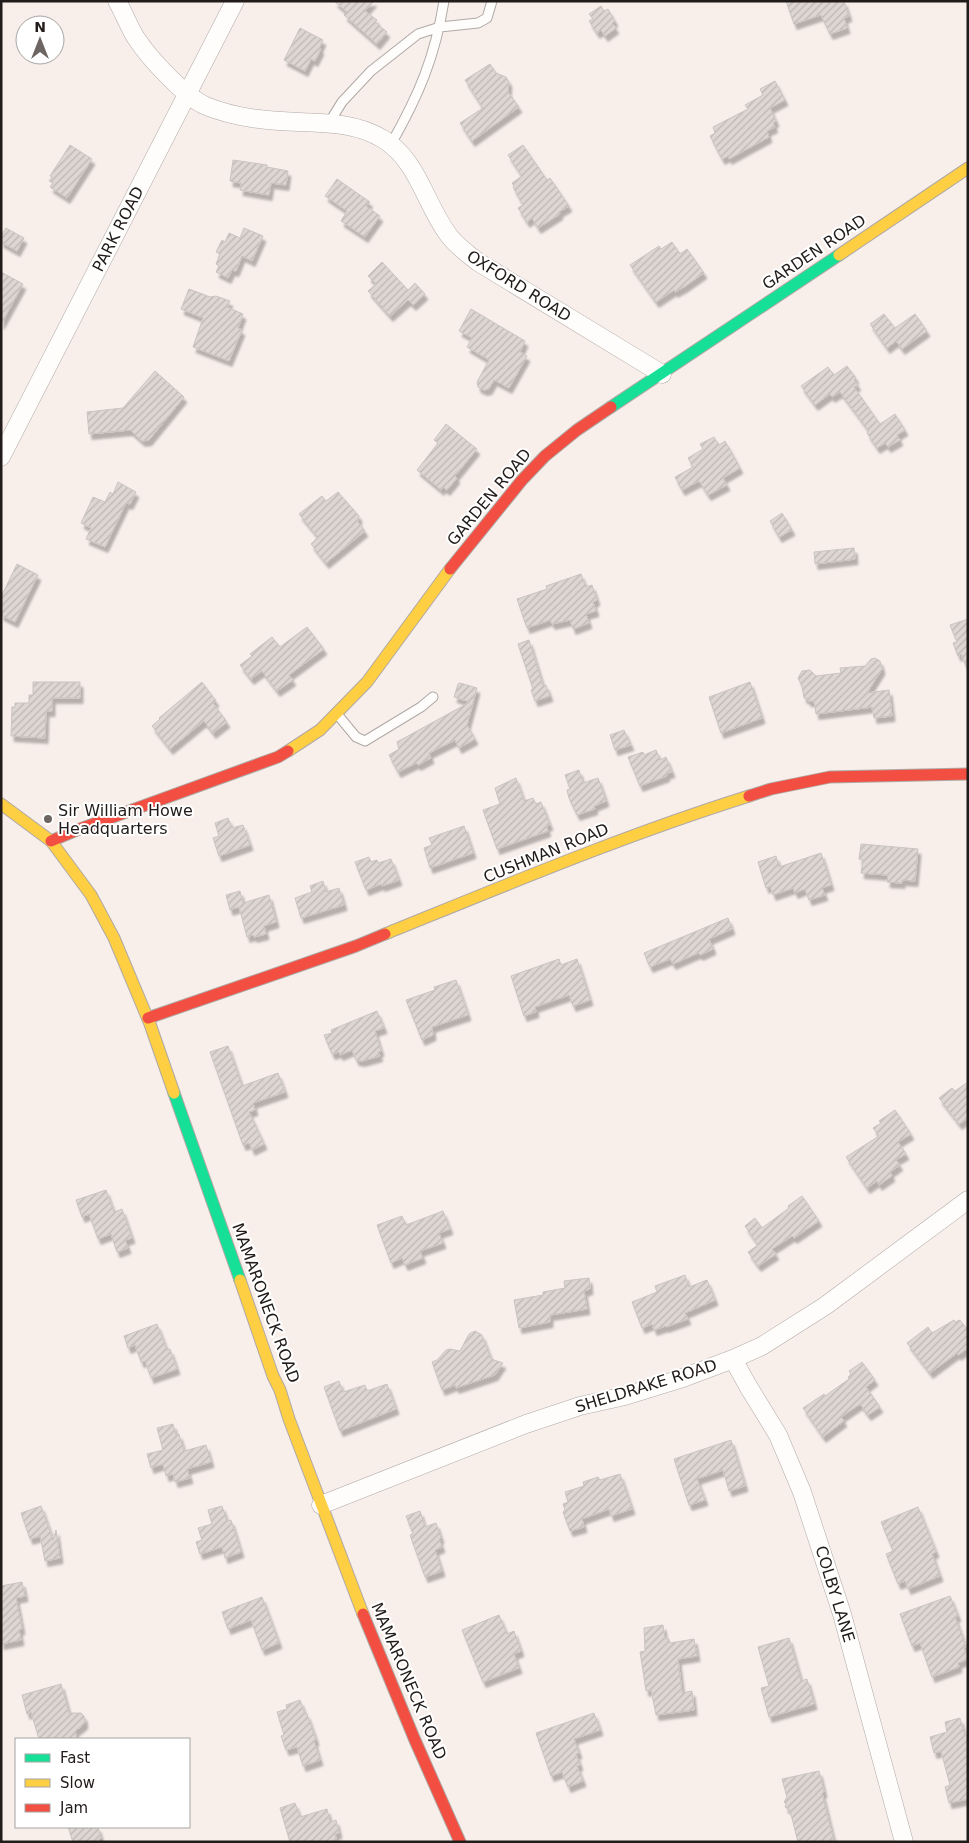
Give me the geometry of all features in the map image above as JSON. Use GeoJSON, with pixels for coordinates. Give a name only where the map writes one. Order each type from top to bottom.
{"type":"FeatureCollection","features":[{"type":"Feature","properties":{"kind":"street","name":"OXFORD ROAD"},"geometry":{"type":"LineString","coordinates":[[117,1],[137,39],[187,95],[205,105],[245,118],[349,126],[366,130],[391,144],[401,153],[416,173],[449,236],[461,249],[478,262],[662,374]]}},
{"type":"Feature","properties":{"kind":"street","name":"PARK ROAD"},"geometry":{"type":"LineString","coordinates":[[1,457],[235,1]]}},
{"type":"Feature","properties":{"kind":"street","name":"GARDEN ROAD"},"geometry":{"type":"LineString","coordinates":[[51,841],[76,830],[278,757],[320,730],[367,682],[456,560],[522,480],[545,456],[577,430],[968,168]]}},
{"type":"Feature","properties":{"kind":"street","name":"CUSHMAN ROAD"},"geometry":{"type":"LineString","coordinates":[[148,1018],[356,946],[578,856],[695,813],[762,792],[830,777],[968,774]]}},
{"type":"Feature","properties":{"kind":"street","name":"MAMARONECK ROAD"},"geometry":{"type":"LineString","coordinates":[[1,804],[51,841],[91,895],[104,917],[130,973],[148,1018],[321,1505],[414,1738],[460,1842]]}},
{"type":"Feature","properties":{"kind":"street","name":"SHELDRAKE ROAD"},"geometry":{"type":"LineString","coordinates":[[321,1505],[526,1424],[580,1406],[625,1396],[680,1379],[762,1346],[825,1306],[968,1200]]}},
{"type":"Feature","properties":{"kind":"street","name":"COLBY LANE"},"geometry":{"type":"LineString","coordinates":[[733,1359],[778,1435],[802,1492],[842,1614],[904,1842]]}},
{"type":"Feature","properties":{"kind":"lane"},"geometry":{"type":"LineString","coordinates":[[391,144],[411,109],[425,78],[440,27],[444,1]]}},
{"type":"Feature","properties":{"kind":"lane"},"geometry":{"type":"LineString","coordinates":[[329,123],[342,102],[371,71],[418,34],[440,27],[478,23],[487,18],[492,1]]}},
{"type":"Feature","properties":{"kind":"lane"},"geometry":{"type":"LineString","coordinates":[[336,714],[356,737],[365,741],[433,697]]}},
{"type":"Feature","properties":{"kind":"building"},"geometry":{"type":"Polygon","coordinates":[[[334,1],[374,1],[365,11],[377,20],[375,22],[387,32],[377,44],[344,15],[347,12],[334,1]]]}},
{"type":"Feature","properties":{"kind":"building"},"geometry":{"type":"Polygon","coordinates":[[[786,1],[844,1],[849,16],[844,18],[847,28],[830,34],[821,15],[794,24],[786,1]]]}},
{"type":"Feature","properties":{"kind":"building"},"geometry":{"type":"Polygon","coordinates":[[[601,6],[604,11],[608,9],[615,21],[612,23],[616,28],[605,36],[601,30],[597,33],[589,21],[593,19],[589,14],[601,6]]]}},
{"type":"Feature","properties":{"kind":"building"},"geometry":{"type":"Polygon","coordinates":[[[300,28],[323,40],[315,61],[311,59],[305,71],[284,60],[300,28]]]}},
{"type":"Feature","properties":{"kind":"building"},"geometry":{"type":"Polygon","coordinates":[[[490,64],[496,73],[506,77],[509,82],[508,92],[519,107],[472,141],[460,123],[483,108],[465,80],[490,64]]]}},
{"type":"Feature","properties":{"kind":"building"},"geometry":{"type":"Polygon","coordinates":[[[775,81],[785,100],[770,108],[776,121],[773,123],[775,127],[767,131],[769,137],[729,159],[728,156],[722,159],[710,136],[715,133],[713,127],[748,109],[745,105],[763,95],[760,89],[775,81]]]}},
{"type":"Feature","properties":{"kind":"building"},"geometry":{"type":"Polygon","coordinates":[[[70,145],[92,159],[67,198],[50,187],[53,183],[49,181],[52,177],[50,176],[70,145]]]}},
{"type":"Feature","properties":{"kind":"building"},"geometry":{"type":"Polygon","coordinates":[[[523,145],[547,180],[550,178],[569,206],[538,228],[532,218],[527,222],[518,208],[523,205],[512,183],[522,176],[508,155],[523,145]]]}},
{"type":"Feature","properties":{"kind":"building"},"geometry":{"type":"Polygon","coordinates":[[[233,160],[267,165],[267,167],[288,171],[286,185],[271,183],[269,195],[240,190],[241,183],[230,181],[233,160]]]}},
{"type":"Feature","properties":{"kind":"building"},"geometry":{"type":"Polygon","coordinates":[[[337,179],[370,202],[366,206],[380,216],[365,237],[341,221],[347,211],[325,196],[337,179]]]}},
{"type":"Feature","properties":{"kind":"building"},"geometry":{"type":"Polygon","coordinates":[[[6,228],[24,238],[17,251],[1,242],[1,236],[6,228]]]}},
{"type":"Feature","properties":{"kind":"building"},"geometry":{"type":"Polygon","coordinates":[[[244,228],[263,236],[252,261],[242,256],[236,271],[232,270],[228,278],[216,272],[219,266],[216,264],[220,254],[216,252],[222,240],[225,242],[229,233],[240,238],[244,228]]]}},
{"type":"Feature","properties":{"kind":"building"},"geometry":{"type":"Polygon","coordinates":[[[672,242],[680,254],[687,249],[704,273],[684,287],[675,292],[674,290],[656,302],[630,265],[659,246],[661,249],[672,242]]]}},
{"type":"Feature","properties":{"kind":"building"},"geometry":{"type":"Polygon","coordinates":[[[382,262],[408,290],[415,283],[425,294],[413,305],[408,300],[390,316],[368,291],[376,284],[368,276],[382,262]]]}},
{"type":"Feature","properties":{"kind":"building"},"geometry":{"type":"Polygon","coordinates":[[[1,272],[23,284],[1,324],[1,272]]]}},
{"type":"Feature","properties":{"kind":"building"},"geometry":{"type":"Polygon","coordinates":[[[189,289],[210,297],[216,296],[230,301],[227,307],[243,314],[238,328],[242,330],[229,361],[193,347],[203,318],[181,309],[189,289]]]}},
{"type":"Feature","properties":{"kind":"building"},"geometry":{"type":"Polygon","coordinates":[[[471,309],[525,341],[520,352],[527,356],[509,388],[494,380],[489,389],[484,390],[478,387],[477,382],[489,360],[467,347],[472,338],[459,331],[471,309]]]}},
{"type":"Feature","properties":{"kind":"building"},"geometry":{"type":"Polygon","coordinates":[[[884,314],[895,328],[915,314],[927,331],[902,349],[896,341],[887,348],[870,324],[884,314]]]}},
{"type":"Feature","properties":{"kind":"building"},"geometry":{"type":"Polygon","coordinates":[[[847,366],[856,378],[854,380],[858,385],[854,387],[880,424],[895,414],[905,430],[897,435],[900,440],[888,447],[885,443],[877,448],[867,433],[869,431],[840,392],[832,397],[830,394],[815,405],[801,386],[828,367],[834,375],[847,366]]]}},
{"type":"Feature","properties":{"kind":"building"},"geometry":{"type":"Polygon","coordinates":[[[155,371],[184,397],[149,440],[142,441],[130,430],[89,434],[87,412],[123,408],[155,371]]]}},
{"type":"Feature","properties":{"kind":"building"},"geometry":{"type":"Polygon","coordinates":[[[446,424],[477,449],[455,476],[457,478],[447,490],[443,487],[441,490],[417,470],[438,443],[434,440],[446,424]]]}},
{"type":"Feature","properties":{"kind":"building"},"geometry":{"type":"Polygon","coordinates":[[[714,437],[719,445],[725,441],[740,468],[723,478],[727,485],[708,495],[699,481],[682,490],[675,477],[693,467],[688,458],[703,449],[700,444],[714,437]]]}},
{"type":"Feature","properties":{"kind":"building"},"geometry":{"type":"Polygon","coordinates":[[[118,482],[136,492],[130,504],[126,503],[105,547],[86,539],[91,528],[81,523],[93,497],[105,502],[110,492],[113,494],[118,482]]]}},
{"type":"Feature","properties":{"kind":"building"},"geometry":{"type":"Polygon","coordinates":[[[338,492],[359,516],[358,522],[365,531],[326,563],[311,544],[318,537],[299,514],[322,496],[326,501],[338,492]]]}},
{"type":"Feature","properties":{"kind":"building"},"geometry":{"type":"Polygon","coordinates":[[[782,513],[792,530],[779,537],[770,521],[782,513]]]}},
{"type":"Feature","properties":{"kind":"building"},"geometry":{"type":"Polygon","coordinates":[[[854,548],[855,559],[815,564],[814,552],[854,548]]]}},
{"type":"Feature","properties":{"kind":"building"},"geometry":{"type":"Polygon","coordinates":[[[17,564],[38,575],[15,622],[1,615],[1,597],[17,564]]]}},
{"type":"Feature","properties":{"kind":"building"},"geometry":{"type":"Polygon","coordinates":[[[581,574],[586,587],[592,585],[597,600],[593,602],[596,611],[586,614],[589,623],[573,629],[570,620],[552,624],[550,620],[527,628],[517,599],[547,589],[546,586],[581,574]]]}},
{"type":"Feature","properties":{"kind":"building"},"geometry":{"type":"Polygon","coordinates":[[[968,619],[967,669],[961,654],[958,656],[953,643],[957,642],[950,625],[968,619]]]}},
{"type":"Feature","properties":{"kind":"building"},"geometry":{"type":"Polygon","coordinates":[[[307,627],[324,649],[289,675],[293,680],[277,691],[262,671],[251,679],[240,665],[252,656],[250,654],[272,637],[280,647],[307,627]]]}},
{"type":"Feature","properties":{"kind":"building"},"geometry":{"type":"Polygon","coordinates":[[[529,640],[543,686],[546,685],[550,696],[535,701],[531,690],[533,689],[518,644],[529,640]]]}},
{"type":"Feature","properties":{"kind":"building"},"geometry":{"type":"Polygon","coordinates":[[[875,658],[880,661],[882,669],[867,693],[889,690],[892,716],[874,718],[872,707],[816,714],[814,701],[808,701],[807,698],[804,698],[802,686],[798,678],[802,671],[810,670],[816,676],[841,673],[840,668],[865,666],[871,659],[875,658]]]}},
{"type":"Feature","properties":{"kind":"building"},"geometry":{"type":"Polygon","coordinates":[[[33,682],[80,682],[80,698],[52,698],[52,711],[46,711],[45,738],[11,736],[12,707],[15,707],[15,703],[29,703],[29,695],[33,695],[33,682]]]}},
{"type":"Feature","properties":{"kind":"building"},"geometry":{"type":"Polygon","coordinates":[[[202,682],[216,701],[213,703],[227,722],[213,733],[204,721],[170,749],[152,726],[202,682]]]}},
{"type":"Feature","properties":{"kind":"building"},"geometry":{"type":"Polygon","coordinates":[[[750,682],[762,718],[721,733],[709,697],[750,682]]]}},
{"type":"Feature","properties":{"kind":"building"},"geometry":{"type":"Polygon","coordinates":[[[460,683],[477,688],[467,725],[475,739],[459,748],[455,740],[429,753],[431,758],[398,772],[389,755],[399,749],[397,742],[470,702],[454,697],[460,683]]]}},
{"type":"Feature","properties":{"kind":"building"},"geometry":{"type":"Polygon","coordinates":[[[624,730],[631,745],[615,750],[610,735],[624,730]]]}},
{"type":"Feature","properties":{"kind":"building"},"geometry":{"type":"Polygon","coordinates":[[[656,750],[660,760],[666,757],[672,772],[666,774],[667,776],[640,786],[628,757],[643,752],[644,755],[656,750]]]}},
{"type":"Feature","properties":{"kind":"building"},"geometry":{"type":"Polygon","coordinates":[[[579,770],[583,783],[598,778],[606,801],[594,806],[595,809],[577,815],[569,798],[567,790],[570,789],[565,775],[579,770]]]}},
{"type":"Feature","properties":{"kind":"building"},"geometry":{"type":"Polygon","coordinates":[[[516,778],[524,801],[533,798],[536,804],[541,802],[550,825],[546,826],[548,831],[497,849],[483,810],[500,804],[495,788],[516,778]]]}},
{"type":"Feature","properties":{"kind":"building"},"geometry":{"type":"Polygon","coordinates":[[[228,818],[232,828],[243,825],[250,845],[219,856],[213,838],[219,836],[215,823],[228,818]]]}},
{"type":"Feature","properties":{"kind":"building"},"geometry":{"type":"Polygon","coordinates":[[[464,826],[473,853],[430,868],[424,848],[432,845],[429,838],[464,826]]]}},
{"type":"Feature","properties":{"kind":"building"},"geometry":{"type":"Polygon","coordinates":[[[861,844],[918,849],[915,881],[902,880],[902,883],[887,882],[888,875],[861,873],[863,860],[859,859],[861,844]]]}},
{"type":"Feature","properties":{"kind":"building"},"geometry":{"type":"Polygon","coordinates":[[[821,853],[831,885],[822,888],[825,895],[809,900],[805,889],[795,893],[793,888],[773,895],[770,886],[766,888],[758,862],[776,856],[779,867],[821,853]]]}},
{"type":"Feature","properties":{"kind":"building"},"geometry":{"type":"Polygon","coordinates":[[[369,857],[371,862],[377,860],[378,863],[391,859],[399,880],[366,890],[355,862],[369,857]]]}},
{"type":"Feature","properties":{"kind":"building"},"geometry":{"type":"Polygon","coordinates":[[[323,881],[326,892],[339,888],[344,905],[301,918],[295,898],[312,892],[310,886],[323,881]]]}},
{"type":"Feature","properties":{"kind":"building"},"geometry":{"type":"Polygon","coordinates":[[[240,891],[243,903],[269,895],[276,922],[264,926],[266,934],[247,937],[239,907],[230,910],[226,895],[240,891]]]}},
{"type":"Feature","properties":{"kind":"building"},"geometry":{"type":"Polygon","coordinates":[[[728,918],[732,929],[709,939],[713,949],[700,955],[698,953],[673,964],[670,959],[650,967],[644,953],[728,918]]]}},
{"type":"Feature","properties":{"kind":"building"},"geometry":{"type":"Polygon","coordinates":[[[559,959],[561,965],[577,959],[590,1000],[573,1006],[569,995],[535,1007],[536,1012],[524,1016],[511,976],[559,959]]]}},
{"type":"Feature","properties":{"kind":"building"},"geometry":{"type":"Polygon","coordinates":[[[456,980],[468,1015],[432,1027],[433,1035],[422,1040],[406,1000],[435,990],[434,987],[456,980]]]}},
{"type":"Feature","properties":{"kind":"building"},"geometry":{"type":"Polygon","coordinates":[[[377,1011],[384,1028],[375,1031],[381,1051],[378,1052],[380,1056],[362,1061],[356,1060],[352,1050],[340,1055],[339,1052],[332,1054],[324,1035],[332,1033],[331,1030],[377,1011]]]}},
{"type":"Feature","properties":{"kind":"building"},"geometry":{"type":"Polygon","coordinates":[[[228,1046],[242,1086],[278,1073],[285,1092],[253,1103],[255,1110],[249,1112],[264,1144],[252,1150],[249,1143],[243,1145],[210,1052],[228,1046]]]}},
{"type":"Feature","properties":{"kind":"building"},"geometry":{"type":"Polygon","coordinates":[[[968,1082],[968,1118],[959,1124],[939,1098],[952,1088],[955,1091],[968,1082]]]}},
{"type":"Feature","properties":{"kind":"building"},"geometry":{"type":"Polygon","coordinates":[[[895,1110],[911,1134],[898,1142],[906,1154],[896,1160],[900,1165],[890,1172],[892,1176],[879,1185],[877,1181],[867,1188],[846,1157],[879,1136],[873,1128],[881,1123],[879,1121],[895,1110]]]}},
{"type":"Feature","properties":{"kind":"building"},"geometry":{"type":"Polygon","coordinates":[[[106,1190],[114,1212],[122,1209],[132,1238],[125,1240],[128,1248],[117,1252],[111,1234],[98,1239],[89,1214],[82,1217],[76,1200],[106,1190]]]}},
{"type":"Feature","properties":{"kind":"building"},"geometry":{"type":"Polygon","coordinates":[[[802,1196],[819,1221],[794,1238],[792,1236],[772,1249],[776,1254],[758,1266],[748,1252],[758,1245],[745,1226],[755,1218],[762,1228],[802,1196]]]}},
{"type":"Feature","properties":{"kind":"building"},"geometry":{"type":"Polygon","coordinates":[[[443,1211],[450,1229],[439,1233],[443,1243],[420,1251],[423,1258],[405,1265],[402,1258],[391,1263],[377,1225],[402,1216],[406,1225],[443,1211]]]}},
{"type":"Feature","properties":{"kind":"building"},"geometry":{"type":"Polygon","coordinates":[[[685,1275],[689,1287],[707,1280],[715,1300],[685,1313],[688,1319],[654,1330],[652,1324],[642,1328],[632,1302],[657,1292],[655,1286],[685,1275]]]}},
{"type":"Feature","properties":{"kind":"building"},"geometry":{"type":"Polygon","coordinates":[[[589,1278],[590,1289],[584,1291],[587,1309],[550,1315],[550,1322],[519,1328],[514,1300],[543,1295],[543,1292],[565,1288],[564,1281],[589,1278]]]}},
{"type":"Feature","properties":{"kind":"building"},"geometry":{"type":"Polygon","coordinates":[[[954,1320],[955,1322],[960,1320],[968,1330],[968,1348],[958,1355],[957,1353],[930,1373],[907,1343],[928,1327],[932,1333],[954,1320]]]}},
{"type":"Feature","properties":{"kind":"building"},"geometry":{"type":"Polygon","coordinates":[[[157,1324],[167,1350],[170,1349],[177,1369],[151,1378],[145,1361],[141,1362],[135,1345],[128,1348],[124,1336],[157,1324]]]}},
{"type":"Feature","properties":{"kind":"building"},"geometry":{"type":"Polygon","coordinates":[[[475,1331],[482,1335],[491,1359],[503,1363],[495,1375],[456,1388],[455,1385],[442,1390],[432,1362],[437,1360],[446,1350],[460,1351],[469,1334],[475,1331]]]}},
{"type":"Feature","properties":{"kind":"building"},"geometry":{"type":"Polygon","coordinates":[[[862,1362],[875,1380],[866,1387],[880,1407],[868,1415],[860,1404],[841,1417],[844,1421],[823,1437],[803,1408],[824,1394],[825,1396],[849,1379],[848,1377],[851,1374],[849,1371],[862,1362]]]}},
{"type":"Feature","properties":{"kind":"building"},"geometry":{"type":"Polygon","coordinates":[[[339,1381],[343,1392],[365,1385],[367,1391],[387,1384],[396,1409],[340,1431],[324,1387],[339,1381]]]}},
{"type":"Feature","properties":{"kind":"building"},"geometry":{"type":"Polygon","coordinates":[[[173,1424],[176,1435],[179,1434],[184,1451],[206,1445],[211,1462],[187,1469],[190,1478],[175,1482],[173,1474],[166,1476],[163,1464],[151,1468],[147,1454],[163,1450],[157,1428],[173,1424]]]}},
{"type":"Feature","properties":{"kind":"building"},"geometry":{"type":"Polygon","coordinates":[[[731,1440],[745,1486],[729,1491],[723,1470],[697,1479],[705,1500],[689,1505],[674,1459],[731,1440]]]}},
{"type":"Feature","properties":{"kind":"building"},"geometry":{"type":"Polygon","coordinates":[[[620,1474],[632,1509],[611,1516],[609,1509],[582,1519],[584,1527],[570,1531],[563,1512],[565,1510],[563,1504],[568,1502],[565,1492],[584,1486],[583,1482],[598,1477],[600,1480],[620,1474]]]}},
{"type":"Feature","properties":{"kind":"building"},"geometry":{"type":"Polygon","coordinates":[[[41,1506],[53,1540],[56,1530],[60,1558],[45,1561],[40,1536],[30,1539],[21,1513],[41,1506]]]}},
{"type":"Feature","properties":{"kind":"building"},"geometry":{"type":"Polygon","coordinates":[[[222,1506],[227,1521],[231,1520],[241,1552],[225,1558],[222,1547],[200,1554],[196,1542],[202,1540],[198,1528],[212,1524],[208,1510],[222,1506]]]}},
{"type":"Feature","properties":{"kind":"building"},"geometry":{"type":"Polygon","coordinates":[[[918,1507],[936,1552],[932,1554],[940,1576],[908,1589],[905,1581],[898,1584],[886,1554],[893,1551],[881,1522],[918,1507]]]}},
{"type":"Feature","properties":{"kind":"building"},"geometry":{"type":"Polygon","coordinates":[[[420,1511],[425,1527],[436,1523],[442,1547],[435,1550],[442,1571],[425,1577],[410,1535],[413,1534],[406,1516],[420,1511]]]}},
{"type":"Feature","properties":{"kind":"building"},"geometry":{"type":"Polygon","coordinates":[[[22,1582],[25,1596],[16,1598],[22,1629],[19,1630],[21,1640],[1,1644],[1,1586],[22,1582]]]}},
{"type":"Feature","properties":{"kind":"building"},"geometry":{"type":"Polygon","coordinates":[[[950,1596],[958,1616],[955,1617],[966,1647],[964,1648],[968,1659],[958,1663],[959,1667],[932,1677],[920,1643],[912,1646],[900,1614],[950,1596]]]}},
{"type":"Feature","properties":{"kind":"building"},"geometry":{"type":"Polygon","coordinates":[[[262,1597],[279,1643],[262,1650],[251,1620],[228,1629],[222,1612],[262,1597]]]}},
{"type":"Feature","properties":{"kind":"building"},"geometry":{"type":"Polygon","coordinates":[[[499,1615],[507,1634],[514,1631],[521,1651],[514,1654],[519,1668],[483,1682],[462,1630],[499,1615]]]}},
{"type":"Feature","properties":{"kind":"building"},"geometry":{"type":"Polygon","coordinates":[[[663,1625],[665,1639],[669,1639],[670,1643],[694,1639],[697,1656],[678,1659],[682,1693],[692,1691],[694,1710],[656,1715],[651,1690],[646,1691],[640,1652],[645,1651],[644,1628],[663,1625]]]}},
{"type":"Feature","properties":{"kind":"building"},"geometry":{"type":"Polygon","coordinates":[[[789,1638],[801,1681],[807,1679],[814,1704],[769,1717],[761,1688],[769,1686],[758,1647],[789,1638]]]}},
{"type":"Feature","properties":{"kind":"building"},"geometry":{"type":"Polygon","coordinates":[[[61,1684],[69,1713],[81,1713],[84,1716],[85,1723],[75,1731],[77,1738],[39,1738],[31,1712],[27,1714],[22,1695],[61,1684]]]}},
{"type":"Feature","properties":{"kind":"building"},"geometry":{"type":"Polygon","coordinates":[[[300,1700],[316,1740],[314,1741],[320,1760],[303,1766],[297,1747],[286,1750],[281,1736],[284,1735],[277,1712],[287,1709],[286,1705],[300,1700]]]}},
{"type":"Feature","properties":{"kind":"building"},"geometry":{"type":"Polygon","coordinates":[[[594,1713],[600,1730],[574,1739],[579,1753],[576,1754],[580,1765],[577,1766],[583,1781],[568,1787],[562,1772],[551,1776],[536,1733],[594,1713]]]}},
{"type":"Feature","properties":{"kind":"building"},"geometry":{"type":"Polygon","coordinates":[[[960,1718],[965,1736],[968,1735],[968,1799],[949,1803],[945,1787],[950,1785],[941,1751],[934,1753],[930,1737],[947,1732],[945,1722],[960,1718]]]}},
{"type":"Feature","properties":{"kind":"building"},"geometry":{"type":"Polygon","coordinates":[[[819,1771],[824,1792],[822,1793],[834,1842],[798,1842],[790,1810],[785,1807],[786,1804],[784,1802],[787,1797],[782,1779],[819,1771]]]}},
{"type":"Feature","properties":{"kind":"building"},"geometry":{"type":"Polygon","coordinates":[[[295,1803],[300,1817],[327,1809],[330,1822],[336,1820],[339,1833],[335,1834],[337,1842],[290,1842],[280,1808],[295,1803]]]}},
{"type":"Feature","properties":{"kind":"building"},"geometry":{"type":"Polygon","coordinates":[[[68,1828],[98,1828],[100,1842],[73,1842],[68,1828]]]}},
{"type":"Feature","properties":{"kind":"traffic: fast"},"geometry":{"type":"LineString","coordinates":[[611,407],[839,255]]}},
{"type":"Feature","properties":{"kind":"traffic: fast"},"geometry":{"type":"LineString","coordinates":[[174,1093],[240,1280]]}},
{"type":"Feature","properties":{"kind":"traffic: slow"},"geometry":{"type":"LineString","coordinates":[[839,255],[968,168]]}},
{"type":"Feature","properties":{"kind":"traffic: slow"},"geometry":{"type":"LineString","coordinates":[[288,751],[320,730],[367,682],[450,569]]}},
{"type":"Feature","properties":{"kind":"traffic: slow"},"geometry":{"type":"LineString","coordinates":[[385,934],[611,844],[749,796]]}},
{"type":"Feature","properties":{"kind":"traffic: slow"},"geometry":{"type":"LineString","coordinates":[[1,804],[51,841],[91,895],[114,938],[150,1024],[174,1093]]}},
{"type":"Feature","properties":{"kind":"traffic: slow"},"geometry":{"type":"LineString","coordinates":[[240,1280],[273,1376],[280,1390],[289,1419],[363,1614]]}},
{"type":"Feature","properties":{"kind":"traffic: jam"},"geometry":{"type":"LineString","coordinates":[[450,569],[522,480],[545,456],[577,430],[611,407]]}},
{"type":"Feature","properties":{"kind":"traffic: jam"},"geometry":{"type":"LineString","coordinates":[[51,841],[278,757],[288,751]]}},
{"type":"Feature","properties":{"kind":"traffic: jam"},"geometry":{"type":"LineString","coordinates":[[749,796],[771,789],[830,777],[968,774]]}},
{"type":"Feature","properties":{"kind":"traffic: jam"},"geometry":{"type":"LineString","coordinates":[[148,1018],[356,946],[385,934]]}},
{"type":"Feature","properties":{"kind":"traffic: jam"},"geometry":{"type":"LineString","coordinates":[[363,1614],[414,1738],[460,1842]]}},
{"type":"Feature","properties":{"kind":"place","name":"Sir William Howe Headquarters"},"geometry":{"type":"Point","coordinates":[48,819]}}]}
